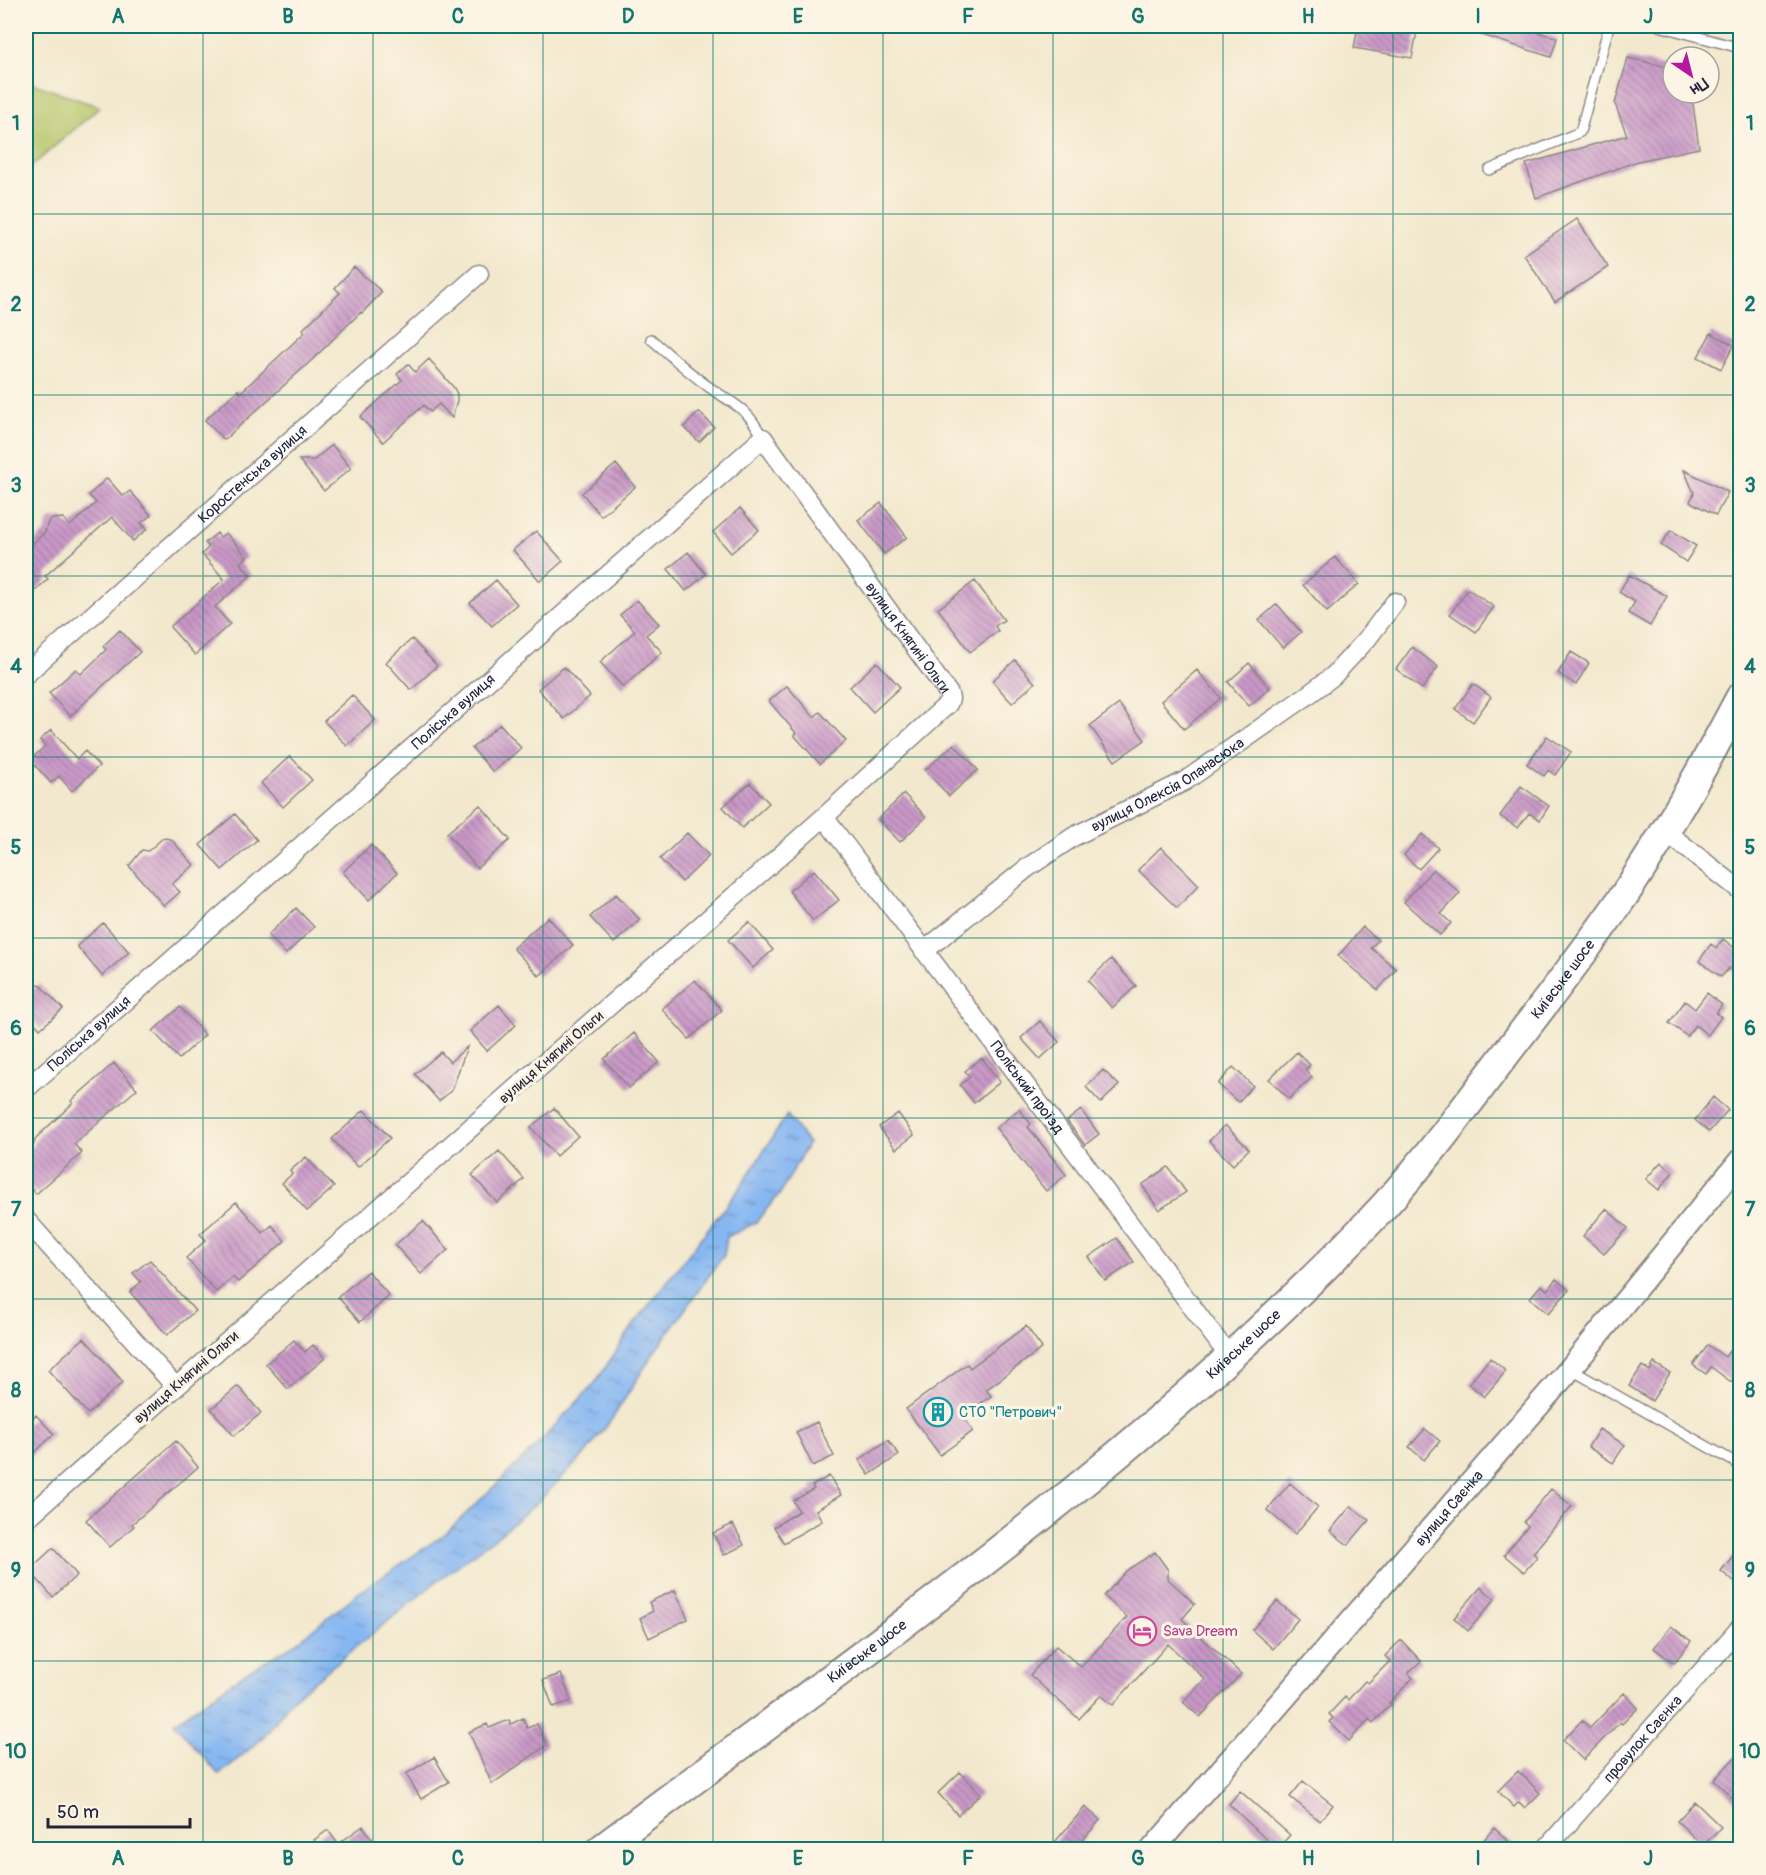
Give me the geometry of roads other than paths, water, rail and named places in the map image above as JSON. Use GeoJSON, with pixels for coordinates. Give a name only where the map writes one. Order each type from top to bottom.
{"type":"FeatureCollection","features":[{"type":"Feature","properties":{"kind":"main road","name":"Київське шосе"},"geometry":{"type":"LineString","coordinates":[[600,1850],[988,1559],[1106,1465],[1198,1386],[1286,1305],[1374,1218],[1435,1146],[1616,907],[1693,785],[1740,698]]}},
{"type":"Feature","properties":{"kind":"street","name":"Коростенська вулиця"},"geometry":{"type":"LineString","coordinates":[[26,674],[479,273]]}},
{"type":"Feature","properties":{"kind":"street","name":"вулиця Княгині Ольги"},"geometry":{"type":"LineString","coordinates":[[26,1519],[824,817],[948,704],[949,694],[763,438]]}},
{"type":"Feature","properties":{"kind":"street","name":"Поліська вулиця"},"geometry":{"type":"LineString","coordinates":[[26,1089],[763,438]]}},
{"type":"Feature","properties":{"kind":"street","name":"вулиця Олексія Опанасюка"},"geometry":{"type":"LineString","coordinates":[[924,951],[1027,868],[1073,837],[1185,781],[1308,695],[1333,676],[1367,639],[1395,602]]}},
{"type":"Feature","properties":{"kind":"street","name":"Поліський проїзд"},"geometry":{"type":"LineString","coordinates":[[824,817],[1229,1356]]}},
{"type":"Feature","properties":{"kind":"street"},"geometry":{"type":"LineString","coordinates":[[1665,831],[1740,890]]}},
{"type":"Feature","properties":{"kind":"street","name":"вулиця Саєнка"},"geometry":{"type":"LineString","coordinates":[[1152,1850],[1570,1369],[1740,1161]]}},
{"type":"Feature","properties":{"kind":"street"},"geometry":{"type":"LineString","coordinates":[[26,1220],[175,1386]]}},
{"type":"Feature","properties":{"kind":"street","name":"провулок Саєнка"},"geometry":{"type":"LineString","coordinates":[[1545,1850],[1740,1628]]}},
{"type":"Feature","properties":{"kind":"lane"},"geometry":{"type":"LineString","coordinates":[[1489,170],[1580,132],[1609,26]]}},
{"type":"Feature","properties":{"kind":"lane"},"geometry":{"type":"LineString","coordinates":[[1659,26],[1740,48]]}},
{"type":"Feature","properties":{"kind":"lane"},"geometry":{"type":"LineString","coordinates":[[651,339],[710,388],[745,411],[763,438]]}},
{"type":"Feature","properties":{"kind":"lane"},"geometry":{"type":"LineString","coordinates":[[1570,1369],[1610,1394],[1740,1465]]}},
{"type":"Feature","properties":{"kind":"water"},"geometry":{"type":"Polygon","coordinates":[[[787,1115],[808,1143],[781,1192],[755,1223],[727,1237],[724,1255],[653,1354],[612,1419],[585,1454],[538,1502],[494,1539],[441,1578],[292,1699],[264,1737],[219,1775],[174,1723],[250,1670],[295,1644],[357,1594],[446,1533],[536,1446],[595,1383],[635,1323],[739,1189],[787,1115]]]}},
{"type":"Feature","properties":{"kind":"place","name":"СТО \"Петрович\""},"geometry":{"type":"Point","coordinates":[938,1412]}},
{"type":"Feature","properties":{"kind":"place","name":"Sava Dream"},"geometry":{"type":"Point","coordinates":[1142,1631]}}]}
